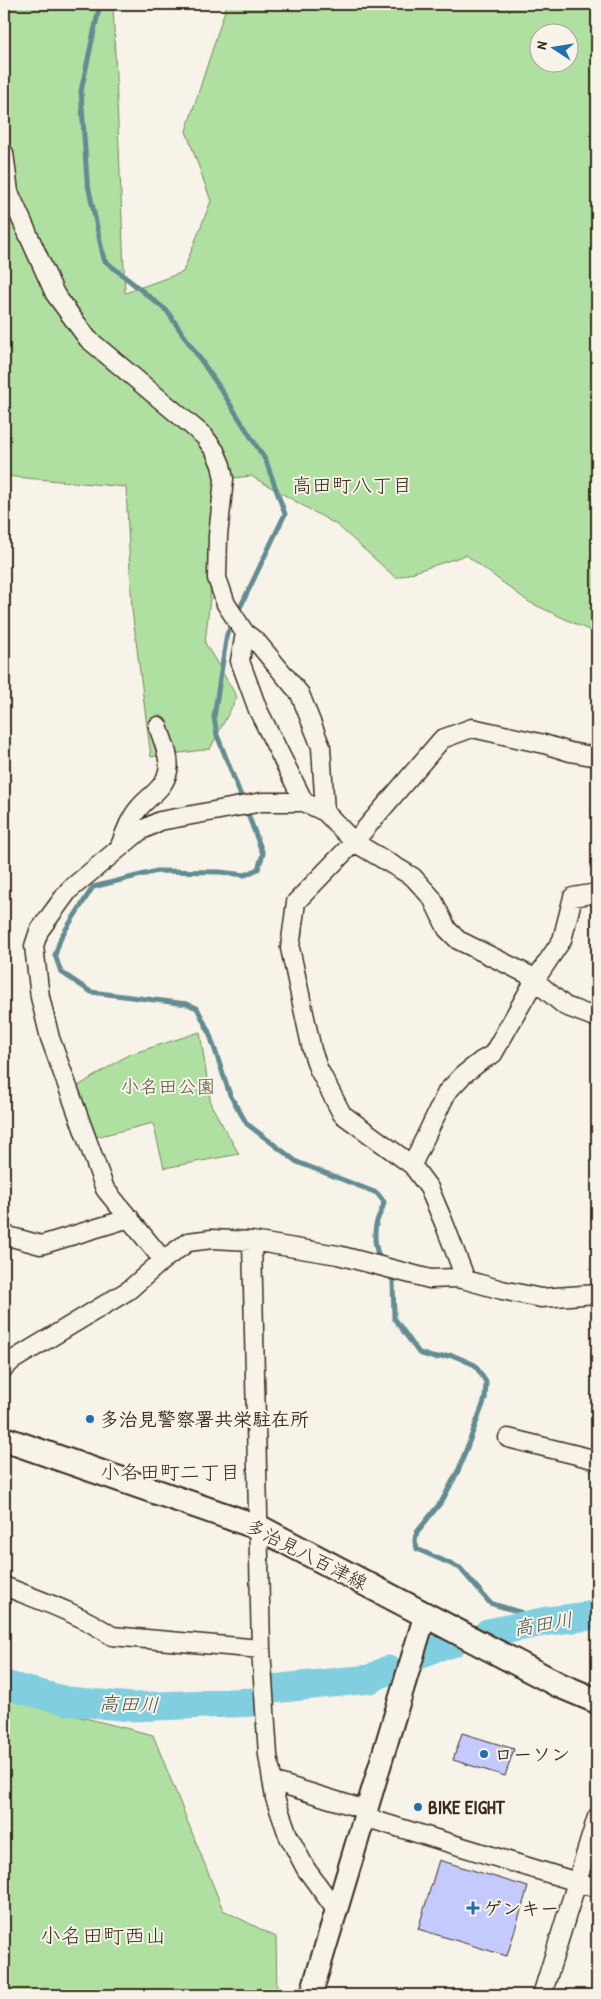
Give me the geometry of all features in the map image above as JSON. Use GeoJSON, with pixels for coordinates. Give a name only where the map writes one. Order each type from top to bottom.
{"type":"FeatureCollection","features":[{"type":"Feature","properties":{"kind":"main road","name":"多治見八百津線"},"geometry":{"type":"LineString","coordinates":[[4,1439],[258,1527],[559,1685],[597,1701]]}},
{"type":"Feature","properties":{"kind":"street"},"geometry":{"type":"LineString","coordinates":[[4,153],[9,192],[55,294],[88,339],[204,436],[215,451],[224,479],[218,536],[217,578],[229,608],[244,630],[257,642],[300,694],[321,747],[325,812]]}},
{"type":"Feature","properties":{"kind":"street"},"geometry":{"type":"LineString","coordinates":[[244,630],[240,661],[258,710],[304,802]]}},
{"type":"Feature","properties":{"kind":"street"},"geometry":{"type":"LineString","coordinates":[[120,846],[126,828],[139,808],[158,791],[168,772],[167,756],[158,726]]}},
{"type":"Feature","properties":{"kind":"street"},"geometry":{"type":"LineString","coordinates":[[466,1280],[429,1188],[412,1165],[342,1114],[318,1068],[312,1050],[290,948],[296,902],[354,842],[442,739],[472,728],[544,744],[570,752],[597,756]]}},
{"type":"Feature","properties":{"kind":"street"},"geometry":{"type":"LineString","coordinates":[[163,1260],[105,1188],[50,1038],[40,997],[34,946],[38,931],[69,890],[140,831],[160,822],[254,803],[304,802],[325,812],[354,842],[413,877],[432,898],[447,929],[458,940],[527,974],[565,1006],[597,1018]]}},
{"type":"Feature","properties":{"kind":"street"},"geometry":{"type":"LineString","coordinates":[[412,1165],[448,1092],[464,1075],[493,1054],[535,980],[562,940],[573,897],[597,892]]}},
{"type":"Feature","properties":{"kind":"street"},"geometry":{"type":"LineString","coordinates":[[4,1235],[41,1245],[130,1218]]}},
{"type":"Feature","properties":{"kind":"street"},"geometry":{"type":"LineString","coordinates":[[4,1368],[13,1360],[129,1290],[163,1260],[188,1242],[212,1239],[252,1241],[338,1255],[430,1279],[455,1278],[541,1298],[597,1294]]}},
{"type":"Feature","properties":{"kind":"street"},"geometry":{"type":"LineString","coordinates":[[252,1241],[261,1649],[268,1755],[275,1798],[288,1835],[306,1869],[336,1910]]}},
{"type":"Feature","properties":{"kind":"street"},"geometry":{"type":"LineString","coordinates":[[508,1438],[597,1460]]}},
{"type":"Feature","properties":{"kind":"street"},"geometry":{"type":"LineString","coordinates":[[4,1586],[69,1612],[112,1636],[261,1649]]}},
{"type":"Feature","properties":{"kind":"street"},"geometry":{"type":"LineString","coordinates":[[311,1995],[425,1615]]}},
{"type":"Feature","properties":{"kind":"street"},"geometry":{"type":"LineString","coordinates":[[272,1781],[597,1888]]}},
{"type":"Feature","properties":{"kind":"street"},"geometry":{"type":"LineString","coordinates":[[542,1995],[597,1817]]}},
{"type":"Feature","properties":{"kind":"green space"},"geometry":{"type":"Polygon","coordinates":[[[4,4],[113,4],[125,293],[183,272],[211,201],[186,131],[227,4],[597,4],[597,634],[529,602],[466,555],[396,578],[337,525],[251,476],[214,480],[212,580],[205,643],[237,697],[210,749],[151,757],[132,610],[126,487],[4,476],[4,4]]]}},
{"type":"Feature","properties":{"kind":"green space","name":"小名田公園"},"geometry":{"type":"Polygon","coordinates":[[[200,1032],[211,1105],[239,1154],[164,1168],[153,1123],[92,1138],[75,1088],[128,1055],[200,1032]]]}},
{"type":"Feature","properties":{"kind":"green space"},"geometry":{"type":"Polygon","coordinates":[[[4,1690],[53,1710],[153,1735],[223,1910],[276,1937],[277,1995],[4,1995],[4,1690]]]}},
{"type":"Feature","properties":{"kind":"building","name":"ローソン"},"geometry":{"type":"Polygon","coordinates":[[[462,1733],[514,1749],[505,1776],[453,1760],[462,1733]]]}},
{"type":"Feature","properties":{"kind":"building","name":"ゲンキー"},"geometry":{"type":"Polygon","coordinates":[[[439,1860],[528,1887],[507,1956],[418,1929],[439,1860]]]}},
{"type":"Feature","properties":{"kind":"waterway"},"geometry":{"type":"LineString","coordinates":[[100,4],[81,91],[87,180],[104,260],[167,311],[220,388],[266,461],[285,514],[237,614]]}},
{"type":"Feature","properties":{"kind":"waterway"},"geometry":{"type":"LineString","coordinates":[[233,622],[227,634],[214,717],[217,735],[243,801]]}},
{"type":"Feature","properties":{"kind":"waterway"},"geometry":{"type":"LineString","coordinates":[[246,809],[263,854],[258,869],[245,875],[220,872],[157,871],[93,887],[61,937],[55,955],[61,972],[91,992],[187,1004],[197,1008],[209,1032],[230,1095],[247,1124],[297,1162],[377,1193],[384,1202],[375,1231],[376,1247],[381,1261]]}},
{"type":"Feature","properties":{"kind":"waterway"},"geometry":{"type":"LineString","coordinates":[[388,1273],[393,1281],[394,1318],[419,1353],[435,1358],[452,1355],[475,1365],[486,1382],[485,1399],[459,1469],[442,1501],[417,1532],[415,1540],[417,1549],[460,1568],[490,1603],[548,1621]]}},
{"type":"Feature","properties":{"kind":"waterway","name":"高田川"},"geometry":{"type":"LineString","coordinates":[[488,1633],[548,1621],[597,1615]]}},
{"type":"Feature","properties":{"kind":"waterway","name":"高田川"},"geometry":{"type":"LineString","coordinates":[[419,1655],[436,1647],[452,1643]]}},
{"type":"Feature","properties":{"kind":"waterway","name":"高田川"},"geometry":{"type":"LineString","coordinates":[[272,1689],[370,1679],[388,1670]]}},
{"type":"Feature","properties":{"kind":"waterway","name":"高田川"},"geometry":{"type":"LineString","coordinates":[[4,1685],[67,1701],[132,1707],[255,1702]]}},
{"type":"Feature","properties":{"kind":"place","name":"多治見警察署共栄駐在所"},"geometry":{"type":"Point","coordinates":[90,1419]}},
{"type":"Feature","properties":{"kind":"place","name":"ローソン"},"geometry":{"type":"Point","coordinates":[484,1754]}},
{"type":"Feature","properties":{"kind":"place","name":"BIKE EIGHT"},"geometry":{"type":"Point","coordinates":[418,1807]}},
{"type":"Feature","properties":{"kind":"place","name":"ゲンキー"},"geometry":{"type":"Point","coordinates":[473,1908]}},
{"type":"Feature","properties":{"kind":"district","name":"高田町八丁目"},"geometry":{"type":"Point","coordinates":[352,485]}},
{"type":"Feature","properties":{"kind":"district","name":"小名田町二丁目"},"geometry":{"type":"Point","coordinates":[170,1472]}},
{"type":"Feature","properties":{"kind":"district","name":"小名田町西山"},"geometry":{"type":"Point","coordinates":[103,1936]}}]}
